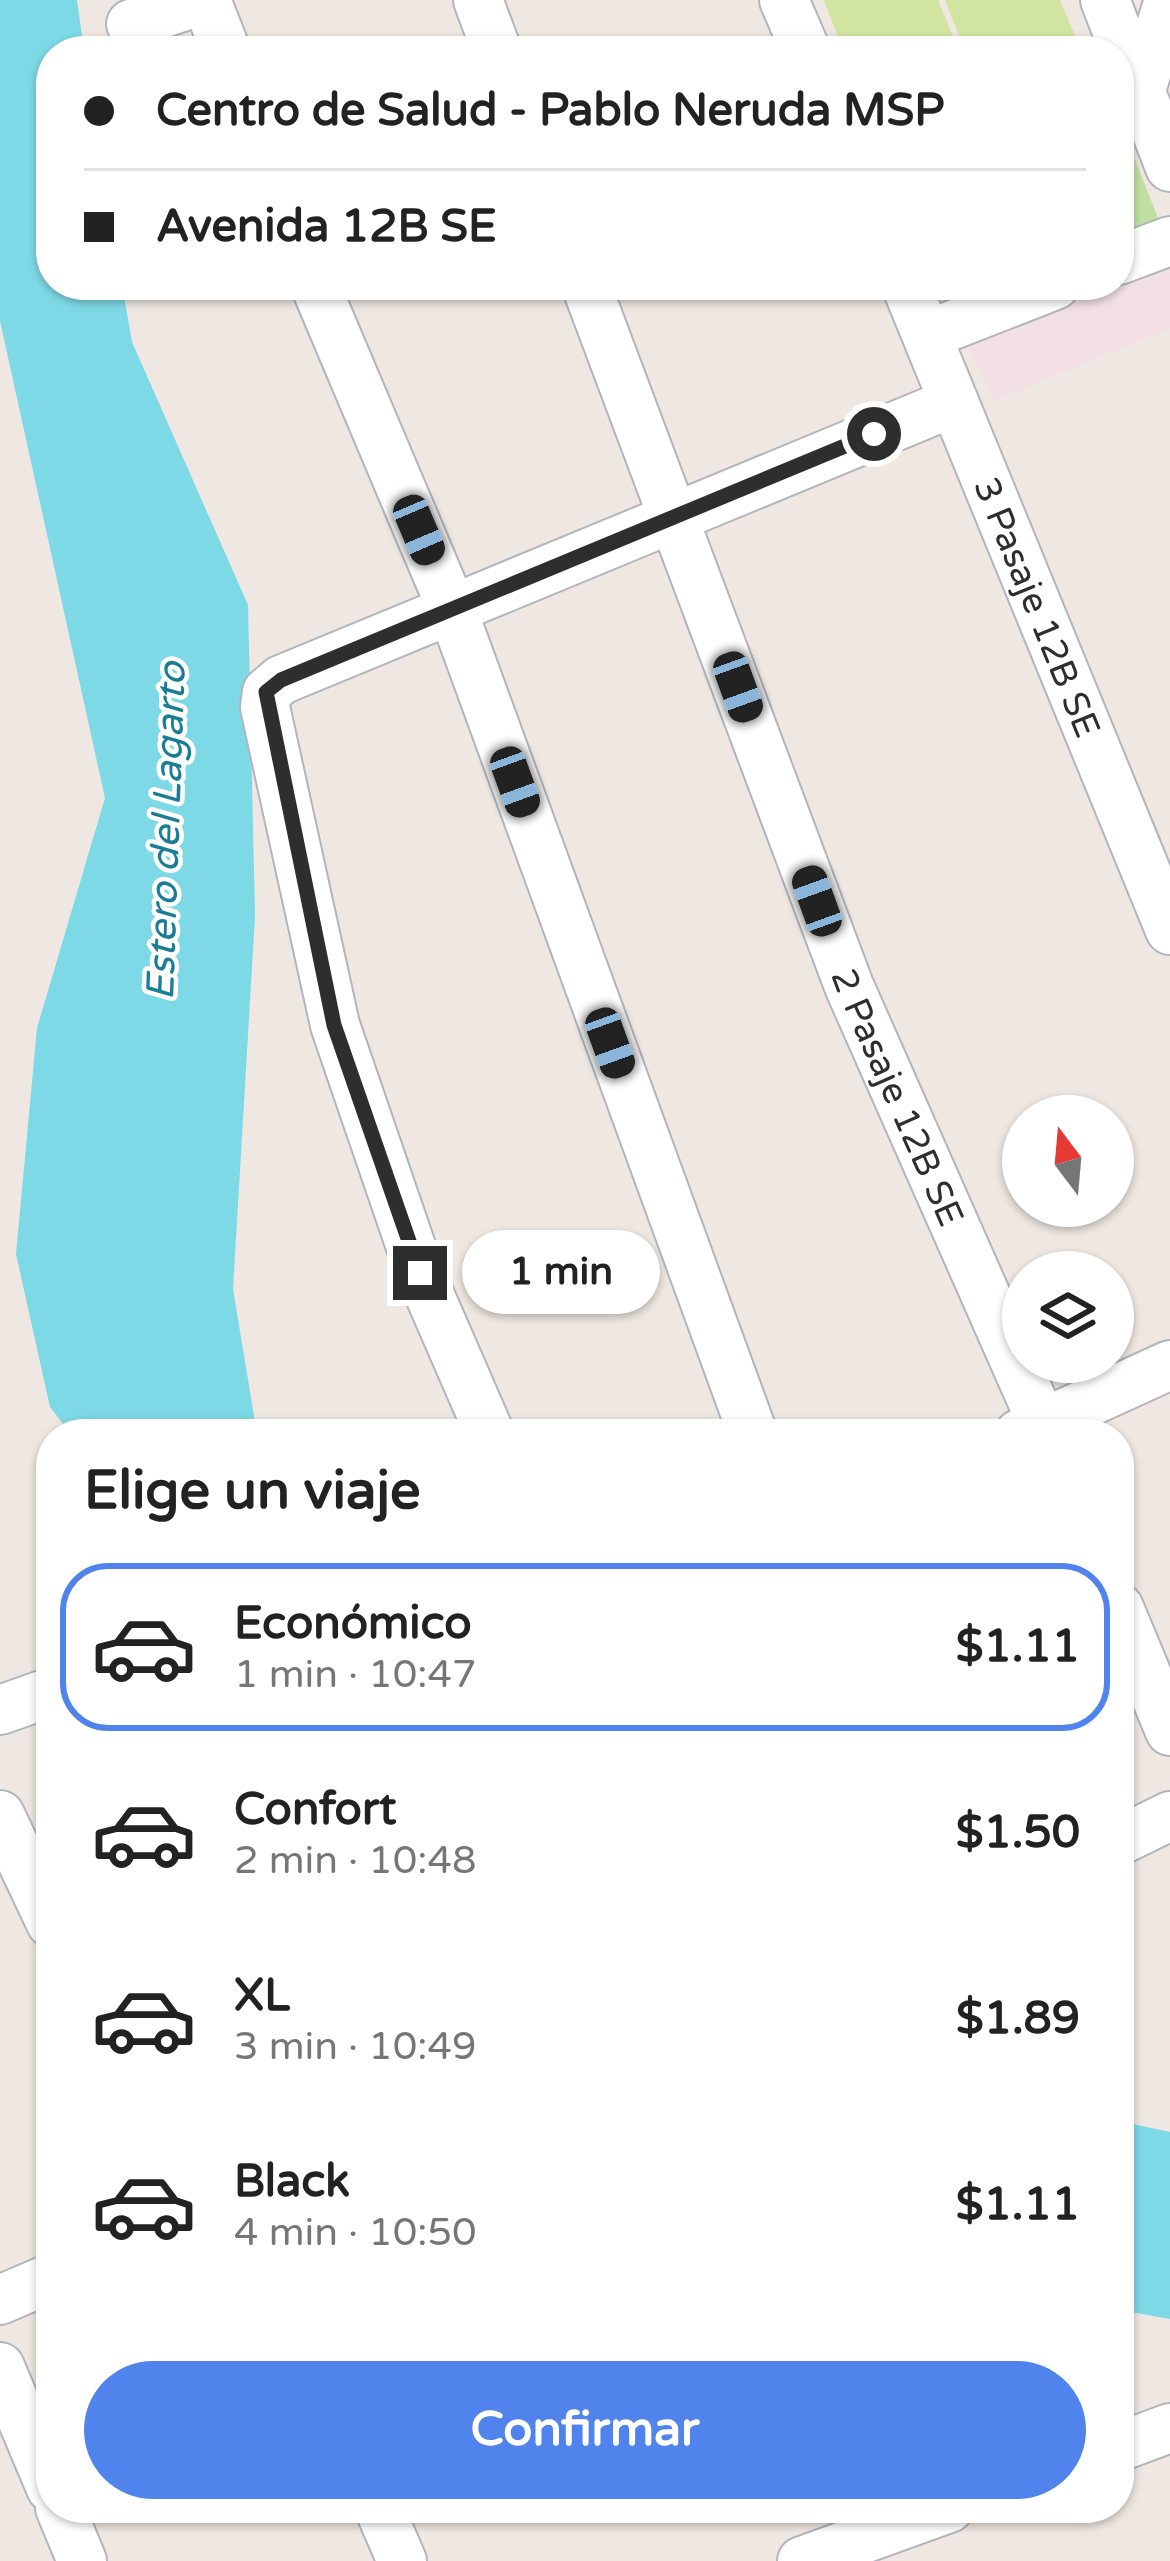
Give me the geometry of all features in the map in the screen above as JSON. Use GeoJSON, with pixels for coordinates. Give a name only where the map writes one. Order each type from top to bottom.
{"type":"FeatureCollection","features":[{"type":"Feature","properties":{"kind":"street"},"geometry":{"type":"LineString","coordinates":[[131,24],[204,0],[220,36]]}},
{"type":"Feature","properties":{"kind":"street"},"geometry":{"type":"LineString","coordinates":[[478,0],[491,36]]}},
{"type":"Feature","properties":{"kind":"street"},"geometry":{"type":"LineString","coordinates":[[784,0],[800,36]]}},
{"type":"Feature","properties":{"kind":"street"},"geometry":{"type":"LineString","coordinates":[[1105,0],[1120,36]]}},
{"type":"Feature","properties":{"kind":"street"},"geometry":{"type":"LineString","coordinates":[[1142,90],[1168,0]]}},
{"type":"Feature","properties":{"kind":"street"},"geometry":{"type":"LineString","coordinates":[[1134,71],[1170,167]]}},
{"type":"Feature","properties":{"kind":"street"},"geometry":{"type":"LineString","coordinates":[[1134,254],[1170,241]]}},
{"type":"Feature","properties":{"kind":"street"},"geometry":{"type":"LineString","coordinates":[[321,300],[452,609],[748,1419]]}},
{"type":"Feature","properties":{"kind":"street","name":"2 Pasaje 12B SE"},"geometry":{"type":"LineString","coordinates":[[592,300],[849,986],[1031,1419]]}},
{"type":"Feature","properties":{"kind":"street","name":"3 Pasaje 12B SE"},"geometry":{"type":"LineString","coordinates":[[912,300],[1170,930]]}},
{"type":"Feature","properties":{"kind":"street"},"geometry":{"type":"LineString","coordinates":[[927,334],[1016,300]]}},
{"type":"Feature","properties":{"kind":"street"},"geometry":{"type":"LineString","coordinates":[[483,1419],[420,1273],[334,1025],[266,692],[281,680],[954,402]]}},
{"type":"Feature","properties":{"kind":"street"},"geometry":{"type":"LineString","coordinates":[[1059,1419],[1170,1365]]}},
{"type":"Feature","properties":{"kind":"street"},"geometry":{"type":"LineString","coordinates":[[1134,1644],[1170,1731]]}},
{"type":"Feature","properties":{"kind":"street"},"geometry":{"type":"LineString","coordinates":[[0,1710],[36,1698]]}},
{"type":"Feature","properties":{"kind":"street"},"geometry":{"type":"LineString","coordinates":[[0,1815],[36,1892]]}},
{"type":"Feature","properties":{"kind":"street"},"geometry":{"type":"LineString","coordinates":[[1134,1834],[1170,1816]]}},
{"type":"Feature","properties":{"kind":"street"},"geometry":{"type":"LineString","coordinates":[[0,2300],[36,2284]]}},
{"type":"Feature","properties":{"kind":"street"},"geometry":{"type":"LineString","coordinates":[[0,2366],[36,2452]]}},
{"type":"Feature","properties":{"kind":"street"},"geometry":{"type":"LineString","coordinates":[[1134,2441],[1170,2428]]}},
{"type":"Feature","properties":{"kind":"street"},"geometry":{"type":"LineString","coordinates":[[66,2523],[82,2561]]}},
{"type":"Feature","properties":{"kind":"street"},"geometry":{"type":"LineString","coordinates":[[386,2523],[402,2561]]}},
{"type":"Feature","properties":{"kind":"street"},"geometry":{"type":"LineString","coordinates":[[826,2557],[912,2523]]}},
{"type":"Feature","properties":{"kind":"shaded area"},"geometry":{"type":"Polygon","coordinates":[[[1170,261],[1170,329],[995,400],[967,342],[1072,300],[1134,300],[1134,275],[1170,261]]]}},
{"type":"Feature","properties":{"kind":"green space"},"geometry":{"type":"Polygon","coordinates":[[[824,0],[938,0],[953,36],[837,36],[824,0]]]}},
{"type":"Feature","properties":{"kind":"green space"},"geometry":{"type":"Polygon","coordinates":[[[945,0],[1060,0],[1075,36],[959,36],[945,0]]]}},
{"type":"Feature","properties":{"kind":"green space"},"geometry":{"type":"Polygon","coordinates":[[[1134,157],[1163,231],[1134,242],[1134,157]]]}},
{"type":"Feature","properties":{"kind":"water","name":"Estero del Lagarto"},"geometry":{"type":"Polygon","coordinates":[[[0,0],[77,0],[82,36],[36,36],[36,300],[125,300],[132,342],[248,605],[255,916],[233,1289],[255,1419],[59,1419],[50,1407],[16,1254],[37,1028],[105,798],[0,321],[0,0]]]}},
{"type":"Feature","properties":{"kind":"water"},"geometry":{"type":"Polygon","coordinates":[[[1134,2124],[1170,2132],[1170,2319],[1134,2313],[1134,2124]]]}},
{"type":"Feature","properties":{"kind":"route"},"geometry":{"type":"LineString","coordinates":[[420,1273],[334,1025],[265,707],[266,692],[281,680],[874,434]]}}]}
